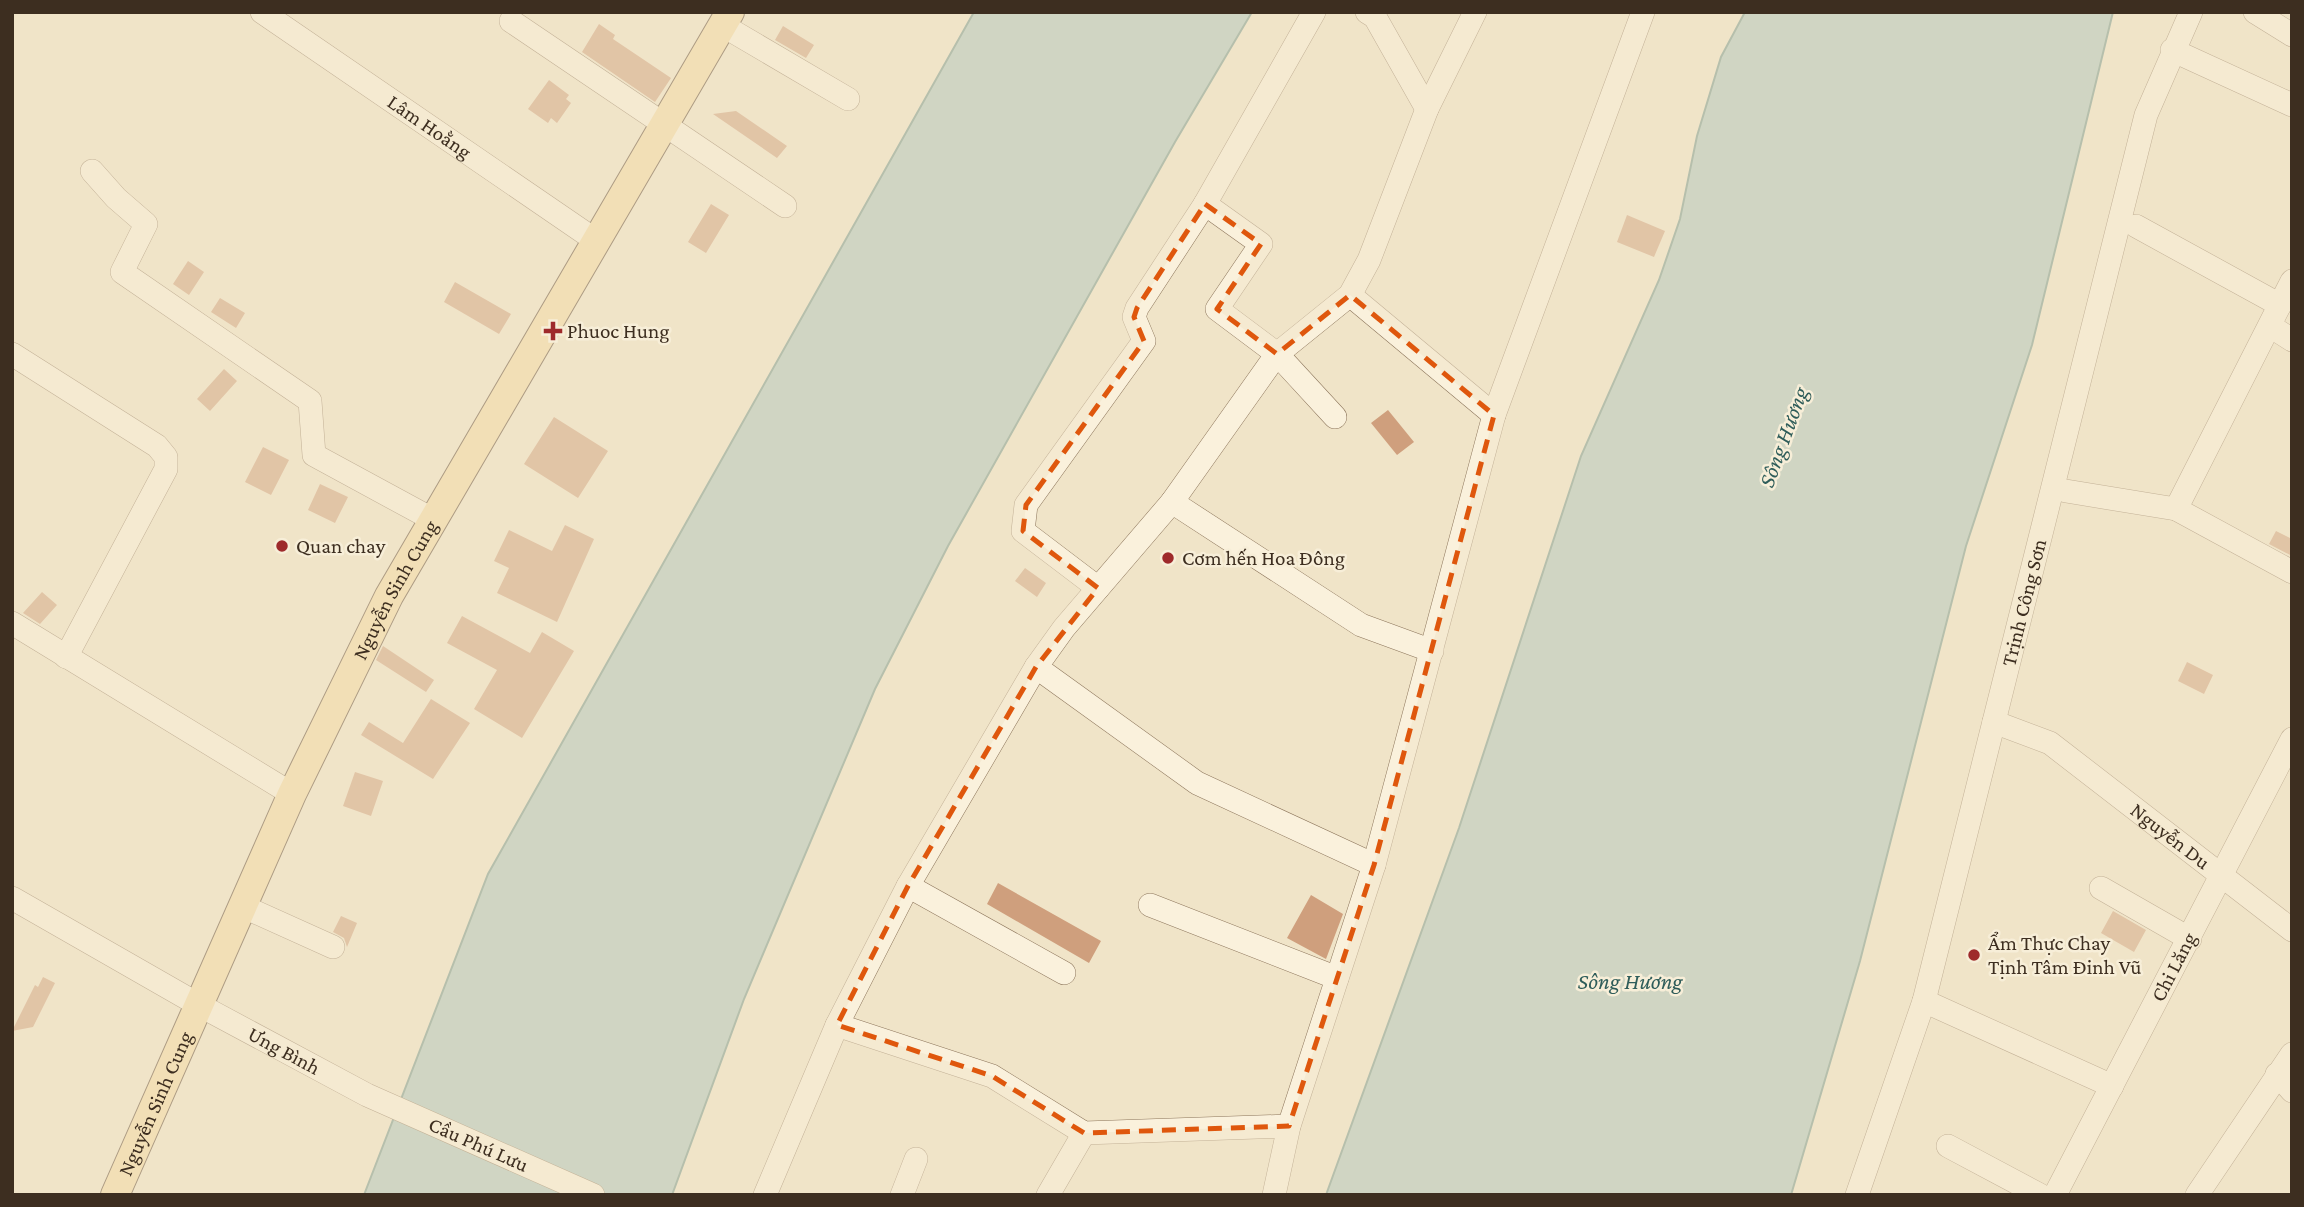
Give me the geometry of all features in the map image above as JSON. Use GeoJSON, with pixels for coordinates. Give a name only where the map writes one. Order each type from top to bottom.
{"type":"FeatureCollection","features":[{"type":"Feature","properties":{"kind":"main road","name":"Nguyễn Sinh Cung"},"geometry":{"type":"LineString","coordinates":[[115,1195],[292,794],[389,596],[726,19]]}},
{"type":"Feature","properties":{"kind":"street","name":"Lâm Hoằng"},"geometry":{"type":"LineString","coordinates":[[262,12],[598,242]]}},
{"type":"Feature","properties":{"kind":"street"},"geometry":{"type":"LineString","coordinates":[[1098,588],[1023,531],[1026,505],[1144,341],[1135,317],[1137,308],[1205,204],[1314,12]]}},
{"type":"Feature","properties":{"kind":"street"},"geometry":{"type":"LineString","coordinates":[[765,1195],[837,1025],[908,886],[1036,667],[1098,588],[1172,502],[1277,354],[1350,295],[1369,260],[1427,109],[1475,12]]}},
{"type":"Feature","properties":{"kind":"street"},"geometry":{"type":"LineString","coordinates":[[1274,1195],[1289,1126],[1374,864],[1494,415],[1643,12]]}},
{"type":"Feature","properties":{"kind":"street","name":"Trịnh Công Sơn"},"geometry":{"type":"LineString","coordinates":[[1857,1195],[1924,1001],[2146,115],[2172,50],[2191,12]]}},
{"type":"Feature","properties":{"kind":"street"},"geometry":{"type":"LineString","coordinates":[[2255,12],[2292,35]]}},
{"type":"Feature","properties":{"kind":"street"},"geometry":{"type":"LineString","coordinates":[[1373,14],[1427,109]]}},
{"type":"Feature","properties":{"kind":"street"},"geometry":{"type":"LineString","coordinates":[[726,19],[848,99]]}},
{"type":"Feature","properties":{"kind":"street"},"geometry":{"type":"LineString","coordinates":[[512,21],[664,127],[785,206]]}},
{"type":"Feature","properties":{"kind":"street"},"geometry":{"type":"LineString","coordinates":[[2172,50],[2292,105]]}},
{"type":"Feature","properties":{"kind":"street"},"geometry":{"type":"LineString","coordinates":[[92,171],[116,198],[146,224],[122,272],[310,401],[314,456],[432,519]]}},
{"type":"Feature","properties":{"kind":"street"},"geometry":{"type":"LineString","coordinates":[[1205,204],[1261,244],[1217,309],[1277,354],[1335,417]]}},
{"type":"Feature","properties":{"kind":"street"},"geometry":{"type":"LineString","coordinates":[[2136,226],[2280,305]]}},
{"type":"Feature","properties":{"kind":"street"},"geometry":{"type":"LineString","coordinates":[[2176,509],[2292,281]]}},
{"type":"Feature","properties":{"kind":"street"},"geometry":{"type":"LineString","coordinates":[[1350,295],[1494,415]]}},
{"type":"Feature","properties":{"kind":"street"},"geometry":{"type":"LineString","coordinates":[[2270,326],[2292,340]]}},
{"type":"Feature","properties":{"kind":"street"},"geometry":{"type":"LineString","coordinates":[[12,354],[157,446],[166,457],[166,469],[66,657]]}},
{"type":"Feature","properties":{"kind":"street"},"geometry":{"type":"LineString","coordinates":[[2066,491],[2176,509],[2292,572]]}},
{"type":"Feature","properties":{"kind":"street"},"geometry":{"type":"LineString","coordinates":[[1172,502],[1361,625],[1433,651]]}},
{"type":"Feature","properties":{"kind":"street"},"geometry":{"type":"LineString","coordinates":[[12,623],[292,794]]}},
{"type":"Feature","properties":{"kind":"street"},"geometry":{"type":"LineString","coordinates":[[1036,667],[1197,783],[1374,864]]}},
{"type":"Feature","properties":{"kind":"street","name":"Nguyễn Du"},"geometry":{"type":"LineString","coordinates":[[1994,722],[2050,743],[2292,930]]}},
{"type":"Feature","properties":{"kind":"street","name":"Chi Lăng"},"geometry":{"type":"LineString","coordinates":[[2055,1195],[2289,752]]}},
{"type":"Feature","properties":{"kind":"street"},"geometry":{"type":"LineString","coordinates":[[908,886],[1064,973]]}},
{"type":"Feature","properties":{"kind":"street"},"geometry":{"type":"LineString","coordinates":[[2101,888],[2190,939]]}},
{"type":"Feature","properties":{"kind":"street","name":"Ưng Bình"},"geometry":{"type":"LineString","coordinates":[[12,898],[199,1005],[367,1095]]}},
{"type":"Feature","properties":{"kind":"street"},"geometry":{"type":"LineString","coordinates":[[1150,905],[1338,978]]}},
{"type":"Feature","properties":{"kind":"street"},"geometry":{"type":"LineString","coordinates":[[242,906],[333,947]]}},
{"type":"Feature","properties":{"kind":"street"},"geometry":{"type":"LineString","coordinates":[[1924,1001],[2112,1086]]}},
{"type":"Feature","properties":{"kind":"street"},"geometry":{"type":"LineString","coordinates":[[837,1025],[992,1076],[1084,1133],[1289,1126]]}},
{"type":"Feature","properties":{"kind":"street"},"geometry":{"type":"LineString","coordinates":[[2197,1195],[2284,1082],[2292,1054]]}},
{"type":"Feature","properties":{"kind":"street","name":"Cầu Phú Lưu"},"geometry":{"type":"LineString","coordinates":[[367,1095],[593,1195]]}},
{"type":"Feature","properties":{"kind":"street"},"geometry":{"type":"LineString","coordinates":[[1048,1195],[1084,1133]]}},
{"type":"Feature","properties":{"kind":"street"},"geometry":{"type":"LineString","coordinates":[[1948,1146],[2040,1195]]}},
{"type":"Feature","properties":{"kind":"street"},"geometry":{"type":"LineString","coordinates":[[902,1195],[916,1159]]}},
{"type":"Feature","properties":{"kind":"highlighted area"},"geometry":{"type":"Polygon","coordinates":[[[1205,204],[1261,244],[1217,309],[1277,354],[1350,295],[1494,415],[1374,865],[1289,1126],[1084,1133],[992,1076],[837,1025],[908,886],[1036,667],[1098,588],[1023,531],[1022,520],[1026,505],[1144,341],[1134,317],[1137,308],[1205,204]]]}},
{"type":"Feature","properties":{"kind":"water"},"geometry":{"type":"Polygon","coordinates":[[[974,12],[1252,12],[1175,142],[948,546],[875,689],[744,999],[672,1195],[364,1195],[488,874],[974,12]]]}},
{"type":"Feature","properties":{"kind":"water","name":"Sông Hương"},"geometry":{"type":"Polygon","coordinates":[[[1745,12],[2113,12],[2032,345],[1966,546],[1860,961],[1791,1195],[1326,1195],[1459,828],[1581,456],[1659,280],[1680,219],[1697,136],[1721,57],[1745,12]]]}},
{"type":"Feature","properties":{"kind":"building"},"geometry":{"type":"Polygon","coordinates":[[[599,24],[615,35],[613,39],[671,78],[655,102],[582,52],[599,24]]]}},
{"type":"Feature","properties":{"kind":"building"},"geometry":{"type":"Polygon","coordinates":[[[783,26],[814,45],[806,58],[775,40],[783,26]]]}},
{"type":"Feature","properties":{"kind":"building"},"geometry":{"type":"Polygon","coordinates":[[[549,80],[569,95],[566,99],[571,103],[557,123],[551,118],[548,123],[528,109],[549,80]]]}},
{"type":"Feature","properties":{"kind":"building"},"geometry":{"type":"Polygon","coordinates":[[[736,111],[787,146],[777,158],[713,114],[736,111]]]}},
{"type":"Feature","properties":{"kind":"building"},"geometry":{"type":"Polygon","coordinates":[[[711,204],[729,215],[706,253],[688,242],[711,204]]]}},
{"type":"Feature","properties":{"kind":"building"},"geometry":{"type":"Polygon","coordinates":[[[1627,215],[1665,231],[1654,257],[1617,242],[1627,215]]]}},
{"type":"Feature","properties":{"kind":"building"},"geometry":{"type":"Polygon","coordinates":[[[188,261],[204,272],[189,295],[173,284],[188,261]]]}},
{"type":"Feature","properties":{"kind":"building"},"geometry":{"type":"Polygon","coordinates":[[[455,282],[511,314],[499,334],[444,302],[455,282]]]}},
{"type":"Feature","properties":{"kind":"building"},"geometry":{"type":"Polygon","coordinates":[[[220,298],[245,313],[236,328],[211,312],[220,298]]]}},
{"type":"Feature","properties":{"kind":"building"},"geometry":{"type":"Polygon","coordinates":[[[224,369],[237,381],[210,411],[197,399],[224,369]]]}},
{"type":"Feature","properties":{"kind":"building"},"geometry":{"type":"Polygon","coordinates":[[[1388,410],[1414,442],[1397,455],[1371,423],[1388,410]]]}},
{"type":"Feature","properties":{"kind":"building"},"geometry":{"type":"Polygon","coordinates":[[[554,417],[608,451],[578,498],[524,464],[554,417]]]}},
{"type":"Feature","properties":{"kind":"building"},"geometry":{"type":"Polygon","coordinates":[[[263,447],[289,460],[271,495],[245,482],[263,447]]]}},
{"type":"Feature","properties":{"kind":"building"},"geometry":{"type":"Polygon","coordinates":[[[320,484],[348,497],[335,523],[308,510],[320,484]]]}},
{"type":"Feature","properties":{"kind":"building"},"geometry":{"type":"Polygon","coordinates":[[[565,525],[594,539],[557,622],[497,593],[509,568],[494,561],[509,530],[552,551],[565,525]]]}},
{"type":"Feature","properties":{"kind":"building"},"geometry":{"type":"Polygon","coordinates":[[[2276,531],[2292,539],[2292,556],[2269,544],[2276,531]]]}},
{"type":"Feature","properties":{"kind":"building"},"geometry":{"type":"Polygon","coordinates":[[[1025,568],[1046,583],[1037,597],[1015,581],[1025,568]]]}},
{"type":"Feature","properties":{"kind":"building"},"geometry":{"type":"Polygon","coordinates":[[[42,592],[57,605],[40,624],[23,613],[42,592]]]}},
{"type":"Feature","properties":{"kind":"building"},"geometry":{"type":"Polygon","coordinates":[[[462,616],[530,653],[542,632],[574,651],[522,738],[474,709],[497,670],[447,643],[462,616]]]}},
{"type":"Feature","properties":{"kind":"building"},"geometry":{"type":"Polygon","coordinates":[[[383,646],[434,680],[426,692],[376,660],[383,646]]]}},
{"type":"Feature","properties":{"kind":"building"},"geometry":{"type":"Polygon","coordinates":[[[2187,662],[2213,675],[2204,694],[2178,681],[2187,662]]]}},
{"type":"Feature","properties":{"kind":"building"},"geometry":{"type":"Polygon","coordinates":[[[431,699],[470,723],[433,779],[361,735],[369,722],[403,743],[431,699]]]}},
{"type":"Feature","properties":{"kind":"building"},"geometry":{"type":"Polygon","coordinates":[[[355,772],[383,781],[371,816],[343,806],[355,772]]]}},
{"type":"Feature","properties":{"kind":"building"},"geometry":{"type":"Polygon","coordinates":[[[998,883],[1101,941],[1089,963],[987,904],[998,883]]]}},
{"type":"Feature","properties":{"kind":"building"},"geometry":{"type":"Polygon","coordinates":[[[1311,895],[1343,914],[1326,959],[1287,938],[1311,895]]]}},
{"type":"Feature","properties":{"kind":"building"},"geometry":{"type":"Polygon","coordinates":[[[2113,911],[2146,930],[2134,952],[2101,933],[2113,911]]]}},
{"type":"Feature","properties":{"kind":"building"},"geometry":{"type":"Polygon","coordinates":[[[341,916],[357,923],[347,947],[344,938],[333,932],[341,916]]]}},
{"type":"Feature","properties":{"kind":"building"},"geometry":{"type":"Polygon","coordinates":[[[43,977],[55,983],[33,1027],[12,1031],[35,985],[38,987],[43,977]]]}},
{"type":"Feature","properties":{"kind":"place","name":"Phuoc Hung"},"geometry":{"type":"Point","coordinates":[553,331]}},
{"type":"Feature","properties":{"kind":"place","name":"Quan chay"},"geometry":{"type":"Point","coordinates":[282,546]}},
{"type":"Feature","properties":{"kind":"place","name":"Cơm hến Hoa Đông"},"geometry":{"type":"Point","coordinates":[1168,558]}},
{"type":"Feature","properties":{"kind":"place","name":"Ẩm Thực Chay Tịnh Tâm Đinh Vũ"},"geometry":{"type":"Point","coordinates":[1974,955]}}]}
